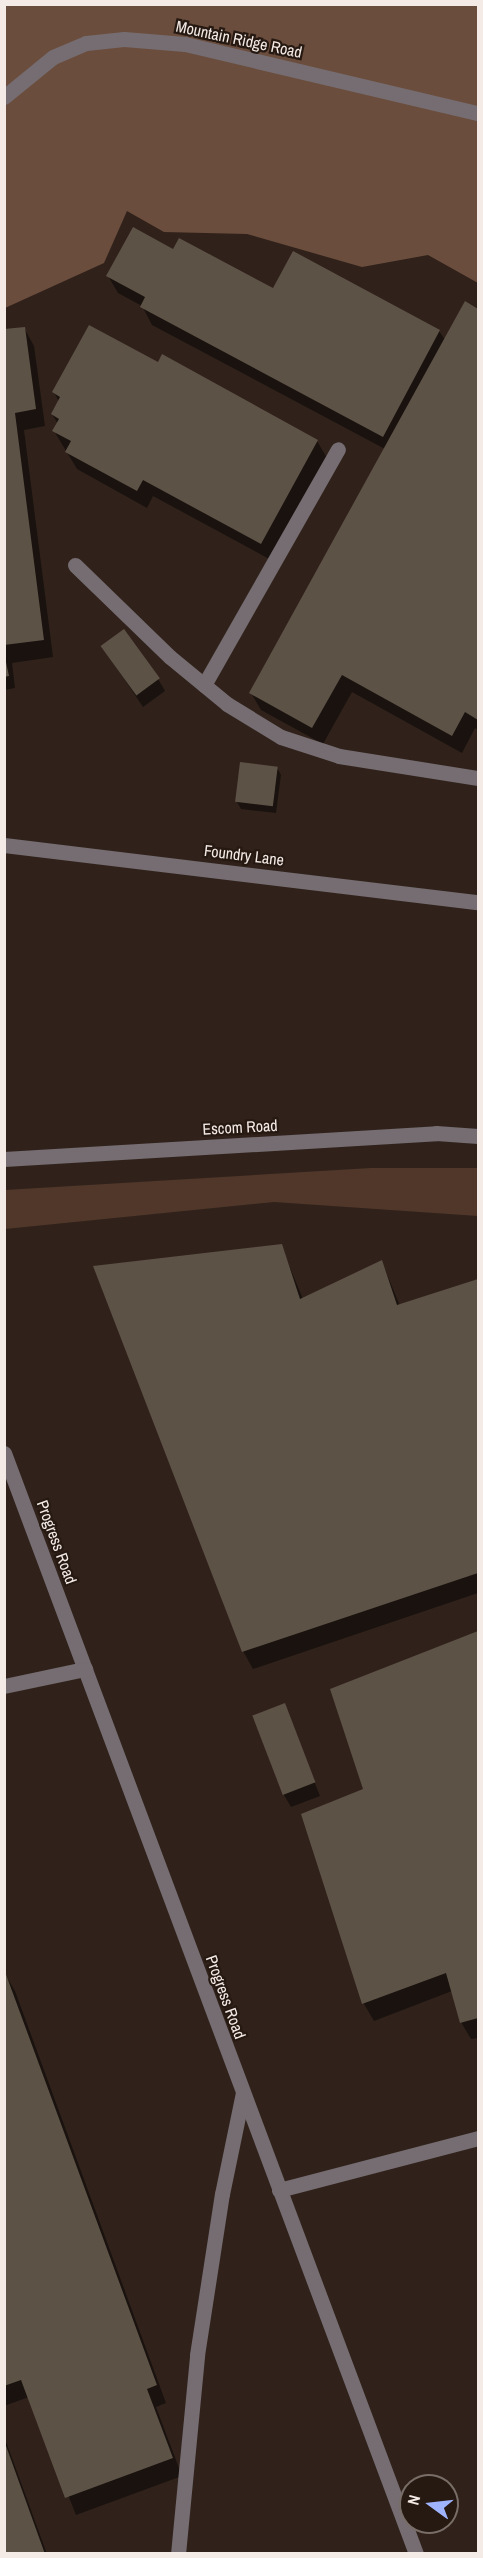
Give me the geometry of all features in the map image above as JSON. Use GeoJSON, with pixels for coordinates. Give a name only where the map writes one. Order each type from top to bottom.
{"type":"FeatureCollection","features":[{"type":"Feature","properties":{"kind":"street","name":"Mountain Ridge Road"},"geometry":{"type":"LineString","coordinates":[[4,98],[54,57],[86,43],[124,39],[185,44],[478,113]]}},
{"type":"Feature","properties":{"kind":"street"},"geometry":{"type":"LineString","coordinates":[[204,685],[338,448]]}},
{"type":"Feature","properties":{"kind":"street"},"geometry":{"type":"LineString","coordinates":[[75,565],[204,685],[263,726],[310,749],[478,778]]}},
{"type":"Feature","properties":{"kind":"street","name":"Foundry Lane"},"geometry":{"type":"LineString","coordinates":[[4,845],[478,902]]}},
{"type":"Feature","properties":{"kind":"street","name":"Escom Road"},"geometry":{"type":"LineString","coordinates":[[4,1159],[436,1133],[478,1136]]}},
{"type":"Feature","properties":{"kind":"street","name":"Progress Road"},"geometry":{"type":"LineString","coordinates":[[4,1453],[416,2553]]}},
{"type":"Feature","properties":{"kind":"street"},"geometry":{"type":"LineString","coordinates":[[4,1686],[85,1669]]}},
{"type":"Feature","properties":{"kind":"street"},"geometry":{"type":"LineString","coordinates":[[178,2553],[197,2355],[222,2194],[243,2092]]}},
{"type":"Feature","properties":{"kind":"street"},"geometry":{"type":"LineString","coordinates":[[279,2190],[478,2138]]}},
{"type":"Feature","properties":{"kind":"shaded area"},"geometry":{"type":"Polygon","coordinates":[[[4,5],[478,5],[478,283],[428,255],[362,267],[247,234],[164,232],[127,211],[104,263],[5,308],[4,5]]]}},
{"type":"Feature","properties":{"kind":"shaded area"},"geometry":{"type":"Polygon","coordinates":[[[371,1168],[478,1168],[478,1216],[274,1202],[5,1229],[5,1190],[371,1168]]]}},
{"type":"Feature","properties":{"kind":"building"},"geometry":{"type":"Polygon","coordinates":[[[133,227],[173,249],[179,238],[273,288],[293,251],[440,330],[383,437],[140,307],[145,297],[106,276],[133,227]]]}},
{"type":"Feature","properties":{"kind":"building"},"geometry":{"type":"Polygon","coordinates":[[[465,301],[478,309],[478,720],[465,712],[452,736],[342,675],[312,728],[249,693],[465,301]]]}},
{"type":"Feature","properties":{"kind":"building"},"geometry":{"type":"Polygon","coordinates":[[[89,325],[158,362],[162,354],[318,440],[261,544],[143,480],[137,491],[65,452],[71,441],[52,431],[59,419],[51,414],[60,397],[52,392],[89,325]]]}},
{"type":"Feature","properties":{"kind":"building"},"geometry":{"type":"Polygon","coordinates":[[[25,327],[36,409],[15,413],[44,640],[4,645],[4,329],[25,327]]]}},
{"type":"Feature","properties":{"kind":"building"},"geometry":{"type":"Polygon","coordinates":[[[124,629],[160,678],[136,695],[101,646],[124,629]]]}},
{"type":"Feature","properties":{"kind":"building"},"geometry":{"type":"Polygon","coordinates":[[[4,653],[9,676],[4,677],[4,653]]]}},
{"type":"Feature","properties":{"kind":"building"},"geometry":{"type":"Polygon","coordinates":[[[240,762],[278,767],[273,806],[235,802],[240,762]]]}},
{"type":"Feature","properties":{"kind":"building"},"geometry":{"type":"Polygon","coordinates":[[[282,1244],[300,1299],[382,1260],[397,1305],[478,1279],[478,1573],[242,1652],[93,1266],[282,1244]]]}},
{"type":"Feature","properties":{"kind":"building"},"geometry":{"type":"Polygon","coordinates":[[[478,1631],[478,2018],[460,2023],[446,1973],[362,2004],[301,1814],[363,1789],[330,1689],[478,1631]]]}},
{"type":"Feature","properties":{"kind":"building"},"geometry":{"type":"Polygon","coordinates":[[[285,1703],[315,1782],[283,1795],[252,1716],[285,1703]]]}},
{"type":"Feature","properties":{"kind":"building"},"geometry":{"type":"Polygon","coordinates":[[[4,1969],[157,2385],[147,2389],[173,2458],[65,2498],[21,2380],[4,2386],[4,1969]]]}},
{"type":"Feature","properties":{"kind":"building"},"geometry":{"type":"Polygon","coordinates":[[[5,2443],[45,2554],[4,2554],[5,2443]]]}}]}
